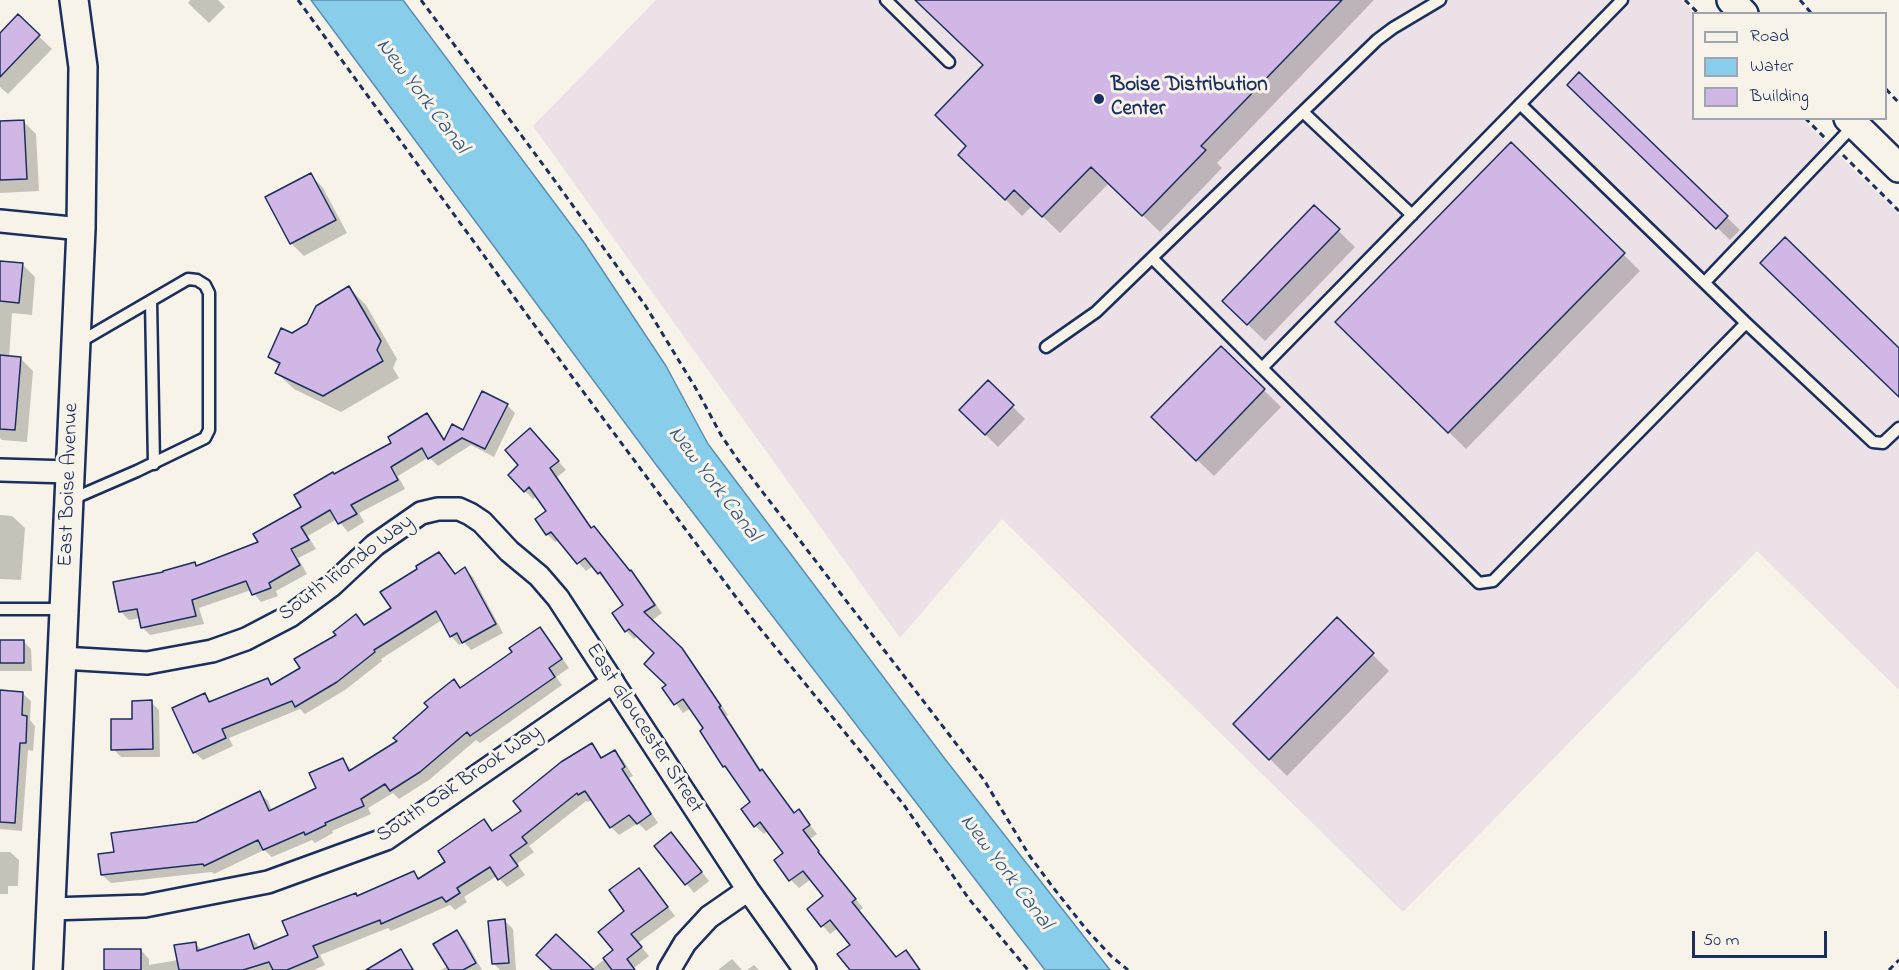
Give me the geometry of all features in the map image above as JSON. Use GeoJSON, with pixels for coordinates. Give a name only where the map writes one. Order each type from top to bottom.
{"type":"FeatureCollection","features":[{"type":"Feature","properties":{"kind":"street","name":"East Boise Avenue"},"geometry":{"type":"LineString","coordinates":[[48,970],[81,229],[83,67],[74,0]]}},
{"type":"Feature","properties":{"kind":"street"},"geometry":{"type":"LineString","coordinates":[[1731,0],[1742,12]]}},
{"type":"Feature","properties":{"kind":"street"},"geometry":{"type":"LineString","coordinates":[[1851,121],[1899,168]]}},
{"type":"Feature","properties":{"kind":"street"},"geometry":{"type":"LineString","coordinates":[[0,221],[81,229]]}},
{"type":"Feature","properties":{"kind":"street"},"geometry":{"type":"LineString","coordinates":[[0,470],[70,472]]}},
{"type":"Feature","properties":{"kind":"street","name":"South Iriondo Way"},"geometry":{"type":"LineString","coordinates":[[63,658],[147,663],[212,651],[246,639],[291,616],[331,586],[375,545],[421,513],[438,509],[459,509]]}},
{"type":"Feature","properties":{"kind":"street","name":"East Gloucester Street"},"geometry":{"type":"LineString","coordinates":[[459,509],[482,522],[509,551],[539,576],[558,598],[748,890],[805,970]]}},
{"type":"Feature","properties":{"kind":"street","name":"South Oak Brook Way"},"geometry":{"type":"LineString","coordinates":[[51,909],[145,906],[268,882],[386,839],[613,682]]}},
{"type":"Feature","properties":{"kind":"street"},"geometry":{"type":"LineString","coordinates":[[669,970],[685,943],[709,917],[748,890]]}},
{"type":"Feature","properties":{"kind":"lane"},"geometry":{"type":"LineString","coordinates":[[886,0],[949,62]]}},
{"type":"Feature","properties":{"kind":"lane"},"geometry":{"type":"LineString","coordinates":[[1046,347],[1096,312],[1377,40],[1440,0]]}},
{"type":"Feature","properties":{"kind":"lane"},"geometry":{"type":"LineString","coordinates":[[1262,368],[1622,0]]}},
{"type":"Feature","properties":{"kind":"lane"},"geometry":{"type":"LineString","coordinates":[[1520,104],[1746,324],[1873,442],[1883,443],[1899,428]]}},
{"type":"Feature","properties":{"kind":"lane"},"geometry":{"type":"LineString","coordinates":[[1303,112],[1412,214]]}},
{"type":"Feature","properties":{"kind":"lane"},"geometry":{"type":"LineString","coordinates":[[1705,282],[1833,146],[1851,121]]}},
{"type":"Feature","properties":{"kind":"lane"},"geometry":{"type":"LineString","coordinates":[[1152,258],[1479,583],[1493,581],[1746,324]]}},
{"type":"Feature","properties":{"kind":"lane"},"geometry":{"type":"LineString","coordinates":[[69,501],[154,464],[205,438],[209,430],[209,293],[205,285],[197,280],[188,279],[76,344]]}},
{"type":"Feature","properties":{"kind":"lane"},"geometry":{"type":"LineString","coordinates":[[151,301],[154,464]]}},
{"type":"Feature","properties":{"kind":"lane"},"geometry":{"type":"LineString","coordinates":[[0,609],[64,609]]}},
{"type":"Feature","properties":{"kind":"path"},"geometry":{"type":"LineString","coordinates":[[298,0],[573,378],[750,616],[904,805],[969,899],[1028,970]]}},
{"type":"Feature","properties":{"kind":"path"},"geometry":{"type":"LineString","coordinates":[[421,0],[645,305],[738,460],[984,780],[1029,855],[1052,886],[1086,929],[1111,956],[1128,970]]}},
{"type":"Feature","properties":{"kind":"path"},"geometry":{"type":"LineString","coordinates":[[1685,0],[1697,12]]}},
{"type":"Feature","properties":{"kind":"path"},"geometry":{"type":"LineString","coordinates":[[1800,0],[1810,12]]}},
{"type":"Feature","properties":{"kind":"path"},"geometry":{"type":"LineString","coordinates":[[1887,90],[1899,102]]}},
{"type":"Feature","properties":{"kind":"path"},"geometry":{"type":"LineString","coordinates":[[1807,120],[1899,211]]}},
{"type":"Feature","properties":{"kind":"path"},"geometry":{"type":"LineString","coordinates":[[1889,970],[1899,960]]}},
{"type":"Feature","properties":{"kind":"shaded area"},"geometry":{"type":"Polygon","coordinates":[[[656,0],[1681,0],[1693,12],[1692,120],[1803,120],[1899,214],[1899,690],[1757,551],[1403,912],[1002,519],[900,638],[533,126],[656,0]]]}},
{"type":"Feature","properties":{"kind":"water","name":"New York Canal"},"geometry":{"type":"Polygon","coordinates":[[[311,0],[403,0],[583,241],[666,366],[708,444],[945,759],[1110,970],[1045,970],[657,466],[311,0]]]}},
{"type":"Feature","properties":{"kind":"building","name":"Boise Distribution Center"},"geometry":{"type":"Polygon","coordinates":[[[915,0],[1342,0],[1201,146],[1206,150],[1142,216],[1091,167],[1042,217],[1014,190],[1005,200],[958,155],[966,146],[935,115],[983,65],[915,0]]]}},
{"type":"Feature","properties":{"kind":"building"},"geometry":{"type":"Polygon","coordinates":[[[18,14],[40,35],[0,77],[0,33],[18,14]]]}},
{"type":"Feature","properties":{"kind":"building"},"geometry":{"type":"Polygon","coordinates":[[[1579,72],[1728,216],[1716,229],[1567,85],[1579,72]]]}},
{"type":"Feature","properties":{"kind":"building"},"geometry":{"type":"Polygon","coordinates":[[[24,120],[27,179],[0,180],[0,121],[24,120]]]}},
{"type":"Feature","properties":{"kind":"building"},"geometry":{"type":"Polygon","coordinates":[[[1511,142],[1625,253],[1448,433],[1335,322],[1511,142]]]}},
{"type":"Feature","properties":{"kind":"building"},"geometry":{"type":"Polygon","coordinates":[[[311,173],[336,220],[290,244],[265,197],[311,173]]]}},
{"type":"Feature","properties":{"kind":"building"},"geometry":{"type":"Polygon","coordinates":[[[1314,205],[1340,229],[1247,325],[1222,301],[1314,205]]]}},
{"type":"Feature","properties":{"kind":"building"},"geometry":{"type":"Polygon","coordinates":[[[1785,237],[1899,348],[1899,397],[1760,263],[1785,237]]]}},
{"type":"Feature","properties":{"kind":"building"},"geometry":{"type":"Polygon","coordinates":[[[0,261],[23,263],[19,303],[0,301],[0,261]]]}},
{"type":"Feature","properties":{"kind":"building"},"geometry":{"type":"Polygon","coordinates":[[[349,286],[381,341],[377,350],[383,361],[323,396],[275,373],[280,363],[268,357],[281,328],[292,333],[307,324],[316,306],[349,286]]]}},
{"type":"Feature","properties":{"kind":"building"},"geometry":{"type":"Polygon","coordinates":[[[1221,346],[1265,389],[1196,461],[1151,417],[1221,346]]]}},
{"type":"Feature","properties":{"kind":"building"},"geometry":{"type":"Polygon","coordinates":[[[0,355],[21,357],[15,430],[0,429],[0,355]]]}},
{"type":"Feature","properties":{"kind":"building"},"geometry":{"type":"Polygon","coordinates":[[[988,380],[1014,405],[985,435],[959,410],[988,380]]]}},
{"type":"Feature","properties":{"kind":"building"},"geometry":{"type":"Polygon","coordinates":[[[482,391],[508,404],[485,449],[462,438],[428,459],[422,448],[391,467],[398,480],[351,505],[357,514],[338,524],[330,510],[301,527],[309,540],[291,549],[300,565],[269,583],[271,588],[252,595],[246,581],[192,600],[196,616],[141,628],[137,609],[119,612],[113,582],[163,572],[195,562],[196,566],[258,542],[253,534],[301,507],[294,495],[333,472],[334,474],[391,443],[388,437],[427,413],[444,440],[452,424],[463,430],[482,391]]]}},
{"type":"Feature","properties":{"kind":"building"},"geometry":{"type":"Polygon","coordinates":[[[530,428],[559,461],[550,468],[591,528],[594,526],[631,570],[655,605],[644,612],[682,648],[721,706],[719,707],[760,771],[762,769],[794,813],[799,809],[810,825],[803,830],[856,899],[852,902],[896,957],[906,950],[920,970],[850,970],[837,954],[850,945],[830,920],[821,927],[807,909],[823,896],[803,871],[789,881],[774,860],[783,853],[760,822],[754,827],[741,809],[750,802],[725,766],[723,767],[700,731],[703,728],[683,699],[674,705],[662,688],[666,685],[644,664],[654,653],[629,629],[625,632],[612,613],[623,605],[600,572],[598,574],[585,558],[577,564],[551,532],[546,535],[535,519],[546,511],[529,487],[524,492],[508,475],[518,465],[505,450],[530,428]]]}},
{"type":"Feature","properties":{"kind":"building"},"geometry":{"type":"Polygon","coordinates":[[[439,552],[455,574],[465,567],[496,624],[462,643],[457,633],[450,637],[436,611],[374,650],[375,652],[337,682],[295,707],[292,701],[222,729],[226,738],[193,753],[172,708],[205,693],[209,702],[268,678],[271,685],[300,668],[294,659],[336,635],[333,632],[356,614],[364,625],[391,608],[380,592],[439,552]]]}},
{"type":"Feature","properties":{"kind":"building"},"geometry":{"type":"Polygon","coordinates":[[[1337,617],[1374,653],[1269,760],[1233,724],[1337,617]]]}},
{"type":"Feature","properties":{"kind":"building"},"geometry":{"type":"Polygon","coordinates":[[[540,627],[562,659],[549,668],[555,677],[470,736],[467,732],[420,772],[390,791],[385,784],[361,799],[364,806],[325,823],[326,825],[305,835],[304,832],[263,850],[258,840],[204,866],[203,864],[101,875],[98,854],[114,852],[111,833],[196,822],[260,791],[269,811],[316,788],[309,773],[343,758],[349,771],[397,741],[393,738],[428,707],[424,703],[454,679],[460,688],[512,652],[509,648],[540,627]]]}},
{"type":"Feature","properties":{"kind":"building"},"geometry":{"type":"Polygon","coordinates":[[[0,640],[24,640],[24,663],[0,663],[0,640]]]}},
{"type":"Feature","properties":{"kind":"building"},"geometry":{"type":"Polygon","coordinates":[[[0,690],[23,692],[22,715],[27,716],[26,743],[20,743],[15,823],[0,822],[0,690]]]}},
{"type":"Feature","properties":{"kind":"building"},"geometry":{"type":"Polygon","coordinates":[[[152,700],[153,749],[111,750],[111,719],[132,719],[132,701],[152,700]]]}},
{"type":"Feature","properties":{"kind":"building"},"geometry":{"type":"Polygon","coordinates":[[[592,743],[601,758],[615,750],[625,767],[622,769],[651,814],[637,824],[629,815],[610,828],[585,791],[578,795],[577,793],[522,837],[527,843],[510,855],[518,866],[498,880],[490,867],[457,888],[460,893],[446,902],[442,897],[381,924],[380,920],[313,946],[318,957],[287,970],[273,970],[269,962],[243,970],[179,970],[174,945],[196,942],[197,951],[249,934],[254,949],[288,935],[282,921],[356,893],[357,896],[414,871],[418,879],[445,862],[438,851],[484,819],[492,831],[521,811],[513,801],[561,762],[592,743]]]}},
{"type":"Feature","properties":{"kind":"building"},"geometry":{"type":"Polygon","coordinates":[[[671,832],[702,872],[685,885],[654,846],[671,832]]]}},
{"type":"Feature","properties":{"kind":"building"},"geometry":{"type":"Polygon","coordinates":[[[639,868],[668,907],[631,934],[642,947],[627,959],[635,970],[612,970],[603,958],[613,950],[598,932],[624,911],[609,890],[639,868]]]}},
{"type":"Feature","properties":{"kind":"building"},"geometry":{"type":"Polygon","coordinates":[[[505,919],[509,963],[492,964],[488,921],[505,919]]]}},
{"type":"Feature","properties":{"kind":"building"},"geometry":{"type":"Polygon","coordinates":[[[457,930],[476,963],[463,970],[449,970],[433,944],[457,930]]]}},
{"type":"Feature","properties":{"kind":"building"},"geometry":{"type":"Polygon","coordinates":[[[556,934],[594,970],[552,970],[536,955],[556,934]]]}},
{"type":"Feature","properties":{"kind":"building"},"geometry":{"type":"Polygon","coordinates":[[[104,949],[141,949],[141,970],[104,970],[104,949]]]}},
{"type":"Feature","properties":{"kind":"building"},"geometry":{"type":"Polygon","coordinates":[[[401,949],[413,970],[366,970],[401,949]]]}},
{"type":"Feature","properties":{"kind":"place","name":"Boise Distribution Center"},"geometry":{"type":"Point","coordinates":[1099,99]}}]}
